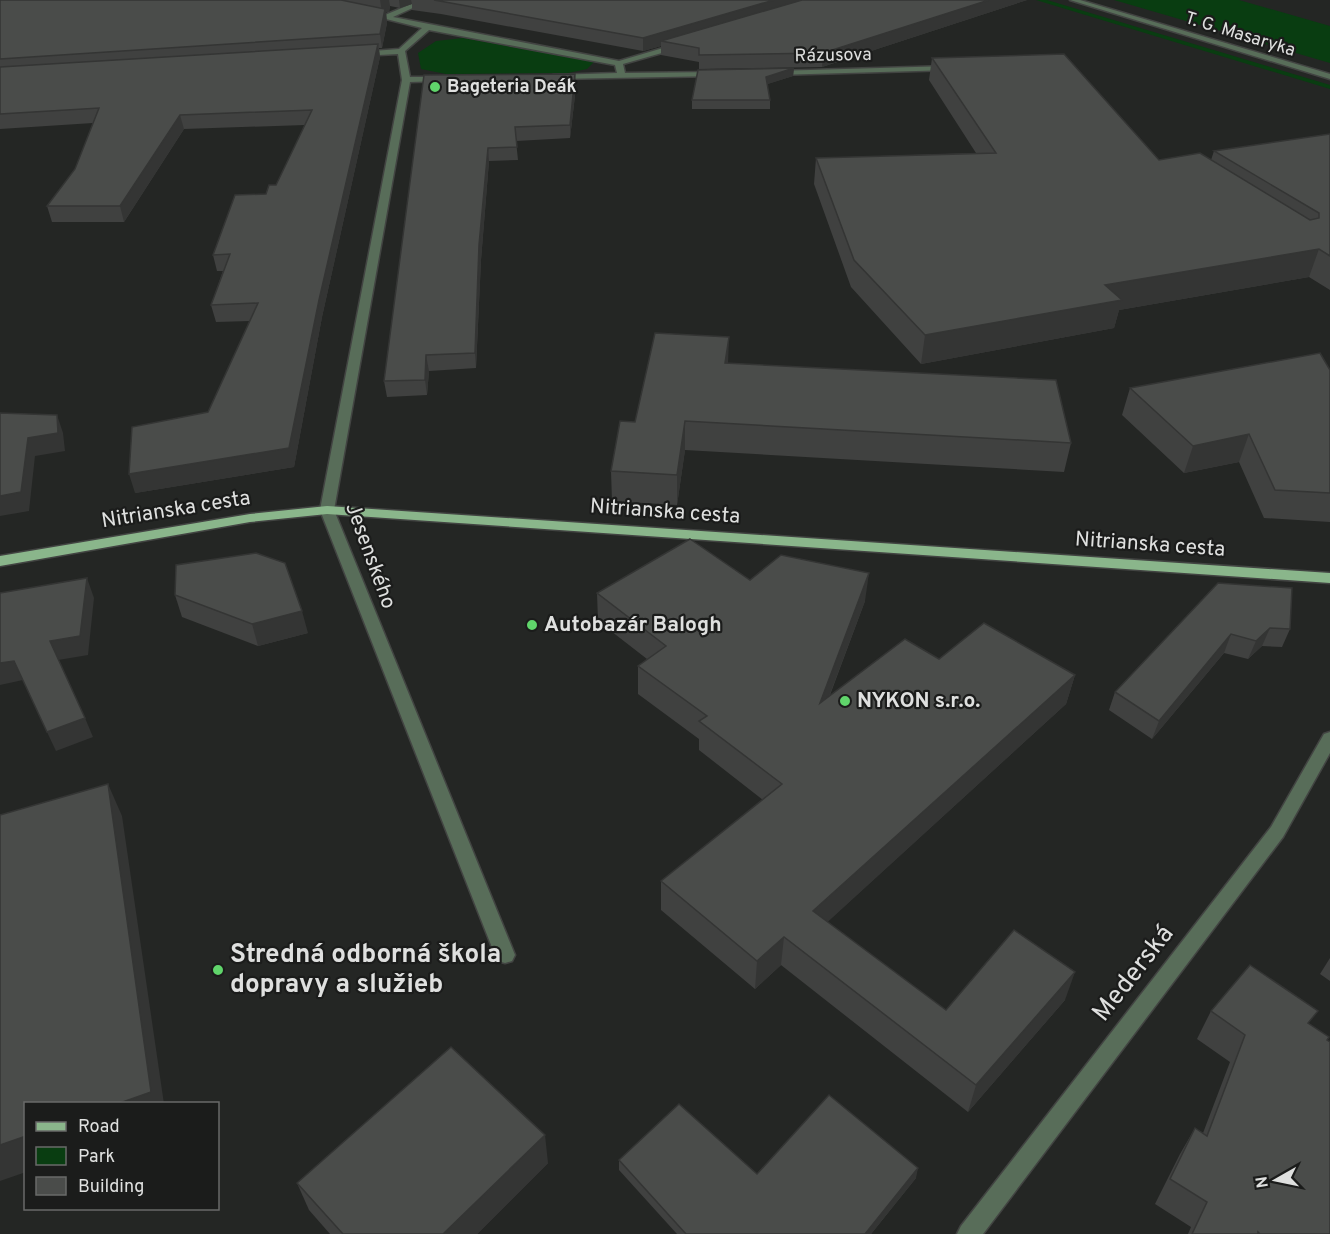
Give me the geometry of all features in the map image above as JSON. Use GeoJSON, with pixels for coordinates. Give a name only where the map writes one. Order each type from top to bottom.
{"type":"FeatureCollection","features":[{"type":"Feature","properties":{"kind":"main road","name":"Nitrianska cesta"},"geometry":{"type":"LineString","coordinates":[[0,561],[250,518],[327,510],[1330,578]]}},
{"type":"Feature","properties":{"kind":"street"},"geometry":{"type":"LineString","coordinates":[[387,17],[427,0]]}},
{"type":"Feature","properties":{"kind":"street","name":"T. G. Masaryka"},"geometry":{"type":"LineString","coordinates":[[1073,0],[1330,77]]}},
{"type":"Feature","properties":{"kind":"street"},"geometry":{"type":"LineString","coordinates":[[356,11],[427,27],[619,63],[687,43]]}},
{"type":"Feature","properties":{"kind":"street"},"geometry":{"type":"LineString","coordinates":[[354,54],[401,51],[427,27]]}},
{"type":"Feature","properties":{"kind":"street"},"geometry":{"type":"LineString","coordinates":[[401,51],[406,80],[453,79]]}},
{"type":"Feature","properties":{"kind":"street"},"geometry":{"type":"LineString","coordinates":[[619,63],[622,76]]}},
{"type":"Feature","properties":{"kind":"street","name":"Rázusova"},"geometry":{"type":"LineString","coordinates":[[763,73],[962,68]]}},
{"type":"Feature","properties":{"kind":"street"},"geometry":{"type":"LineString","coordinates":[[548,77],[728,74]]}},
{"type":"Feature","properties":{"kind":"street","name":"Jesenského"},"geometry":{"type":"LineString","coordinates":[[406,80],[327,510],[505,956]]}},
{"type":"Feature","properties":{"kind":"street","name":"Mederská"},"geometry":{"type":"LineString","coordinates":[[969,1234],[1277,832],[1330,738]]}},
{"type":"Feature","properties":{"kind":"green space"},"geometry":{"type":"Polygon","coordinates":[[[1036,0],[1047,0],[1330,85],[1330,89],[1036,0]]]}},
{"type":"Feature","properties":{"kind":"green space"},"geometry":{"type":"Polygon","coordinates":[[[1114,0],[1239,0],[1330,26],[1330,63],[1114,0]]]}},
{"type":"Feature","properties":{"kind":"green space"},"geometry":{"type":"Polygon","coordinates":[[[463,38],[594,62],[587,69],[568,73],[446,74],[421,69],[418,53],[436,41],[463,38]]]}},
{"type":"Feature","properties":{"kind":"building"},"geometry":{"type":"Polygon","coordinates":[[[0,0],[341,0],[385,9],[380,34],[0,59],[0,0]]]}},
{"type":"Feature","properties":{"kind":"building"},"geometry":{"type":"Polygon","coordinates":[[[434,0],[774,0],[643,38],[434,0]]]}},
{"type":"Feature","properties":{"kind":"building"},"geometry":{"type":"Polygon","coordinates":[[[802,0],[989,0],[823,53],[699,55],[699,48],[661,41],[802,0]]]}},
{"type":"Feature","properties":{"kind":"building"},"geometry":{"type":"Polygon","coordinates":[[[378,44],[319,300],[289,448],[129,474],[132,427],[208,412],[258,303],[211,305],[230,254],[213,255],[235,195],[266,194],[269,185],[276,185],[312,110],[180,115],[120,206],[47,206],[75,169],[99,108],[0,114],[0,67],[378,44]]]}},
{"type":"Feature","properties":{"kind":"building"},"geometry":{"type":"Polygon","coordinates":[[[1064,54],[1159,160],[1200,153],[1310,220],[1319,218],[1319,213],[1214,151],[1330,134],[1330,256],[1319,249],[1105,285],[1122,300],[925,335],[854,260],[816,158],[996,153],[932,58],[1064,54]]]}},
{"type":"Feature","properties":{"kind":"building"},"geometry":{"type":"Polygon","coordinates":[[[794,68],[766,77],[770,100],[692,100],[698,70],[794,68]]]}},
{"type":"Feature","properties":{"kind":"building"},"geometry":{"type":"Polygon","coordinates":[[[575,74],[570,125],[515,127],[517,147],[488,148],[479,245],[475,353],[426,355],[425,380],[384,381],[424,75],[575,74]]]}},
{"type":"Feature","properties":{"kind":"building"},"geometry":{"type":"Polygon","coordinates":[[[655,333],[729,337],[725,363],[1056,380],[1071,443],[685,421],[677,475],[611,471],[620,421],[635,422],[655,333]]]}},
{"type":"Feature","properties":{"kind":"building"},"geometry":{"type":"Polygon","coordinates":[[[1320,353],[1330,370],[1330,493],[1275,490],[1249,434],[1193,446],[1130,388],[1320,353]]]}},
{"type":"Feature","properties":{"kind":"building"},"geometry":{"type":"Polygon","coordinates":[[[0,413],[57,415],[58,433],[28,438],[21,492],[0,496],[0,413]]]}},
{"type":"Feature","properties":{"kind":"building"},"geometry":{"type":"Polygon","coordinates":[[[690,539],[750,580],[781,555],[869,573],[820,703],[905,639],[939,659],[984,623],[1075,675],[813,911],[946,1010],[1014,930],[1075,972],[976,1085],[784,937],[757,961],[661,881],[782,784],[699,721],[707,716],[638,666],[666,646],[597,593],[690,539]]]}},
{"type":"Feature","properties":{"kind":"building"},"geometry":{"type":"Polygon","coordinates":[[[256,553],[285,563],[302,611],[252,624],[175,595],[176,565],[256,553]]]}},
{"type":"Feature","properties":{"kind":"building"},"geometry":{"type":"Polygon","coordinates":[[[87,578],[80,636],[50,641],[85,718],[47,732],[14,661],[0,663],[0,593],[87,578]]]}},
{"type":"Feature","properties":{"kind":"building"},"geometry":{"type":"Polygon","coordinates":[[[1218,583],[1292,588],[1290,629],[1270,628],[1256,641],[1231,634],[1159,721],[1115,692],[1218,583]]]}},
{"type":"Feature","properties":{"kind":"building"},"geometry":{"type":"Polygon","coordinates":[[[108,784],[151,1092],[123,1102],[24,1102],[24,1137],[0,1145],[0,815],[108,784]]]}},
{"type":"Feature","properties":{"kind":"building"},"geometry":{"type":"Polygon","coordinates":[[[1250,965],[1318,1011],[1308,1023],[1329,1037],[1327,1040],[1330,1042],[1330,1234],[1260,1234],[1258,1232],[1258,1234],[1192,1234],[1207,1202],[1170,1179],[1195,1128],[1207,1136],[1245,1035],[1211,1011],[1250,965]]]}},
{"type":"Feature","properties":{"kind":"building"},"geometry":{"type":"Polygon","coordinates":[[[451,1047],[545,1135],[443,1234],[343,1234],[297,1183],[451,1047]]]}},
{"type":"Feature","properties":{"kind":"building"},"geometry":{"type":"Polygon","coordinates":[[[829,1095],[918,1168],[865,1234],[686,1234],[619,1160],[679,1104],[757,1174],[829,1095]]]}},
{"type":"Feature","properties":{"kind":"place","name":"Bageteria Deák"},"geometry":{"type":"Point","coordinates":[435,87]}},
{"type":"Feature","properties":{"kind":"place","name":"Autobazár Balogh"},"geometry":{"type":"Point","coordinates":[532,625]}},
{"type":"Feature","properties":{"kind":"place","name":"NYKON s.r.o."},"geometry":{"type":"Point","coordinates":[845,701]}},
{"type":"Feature","properties":{"kind":"place","name":"Stredná odborná škola dopravy a služieb"},"geometry":{"type":"Point","coordinates":[218,970]}}]}
